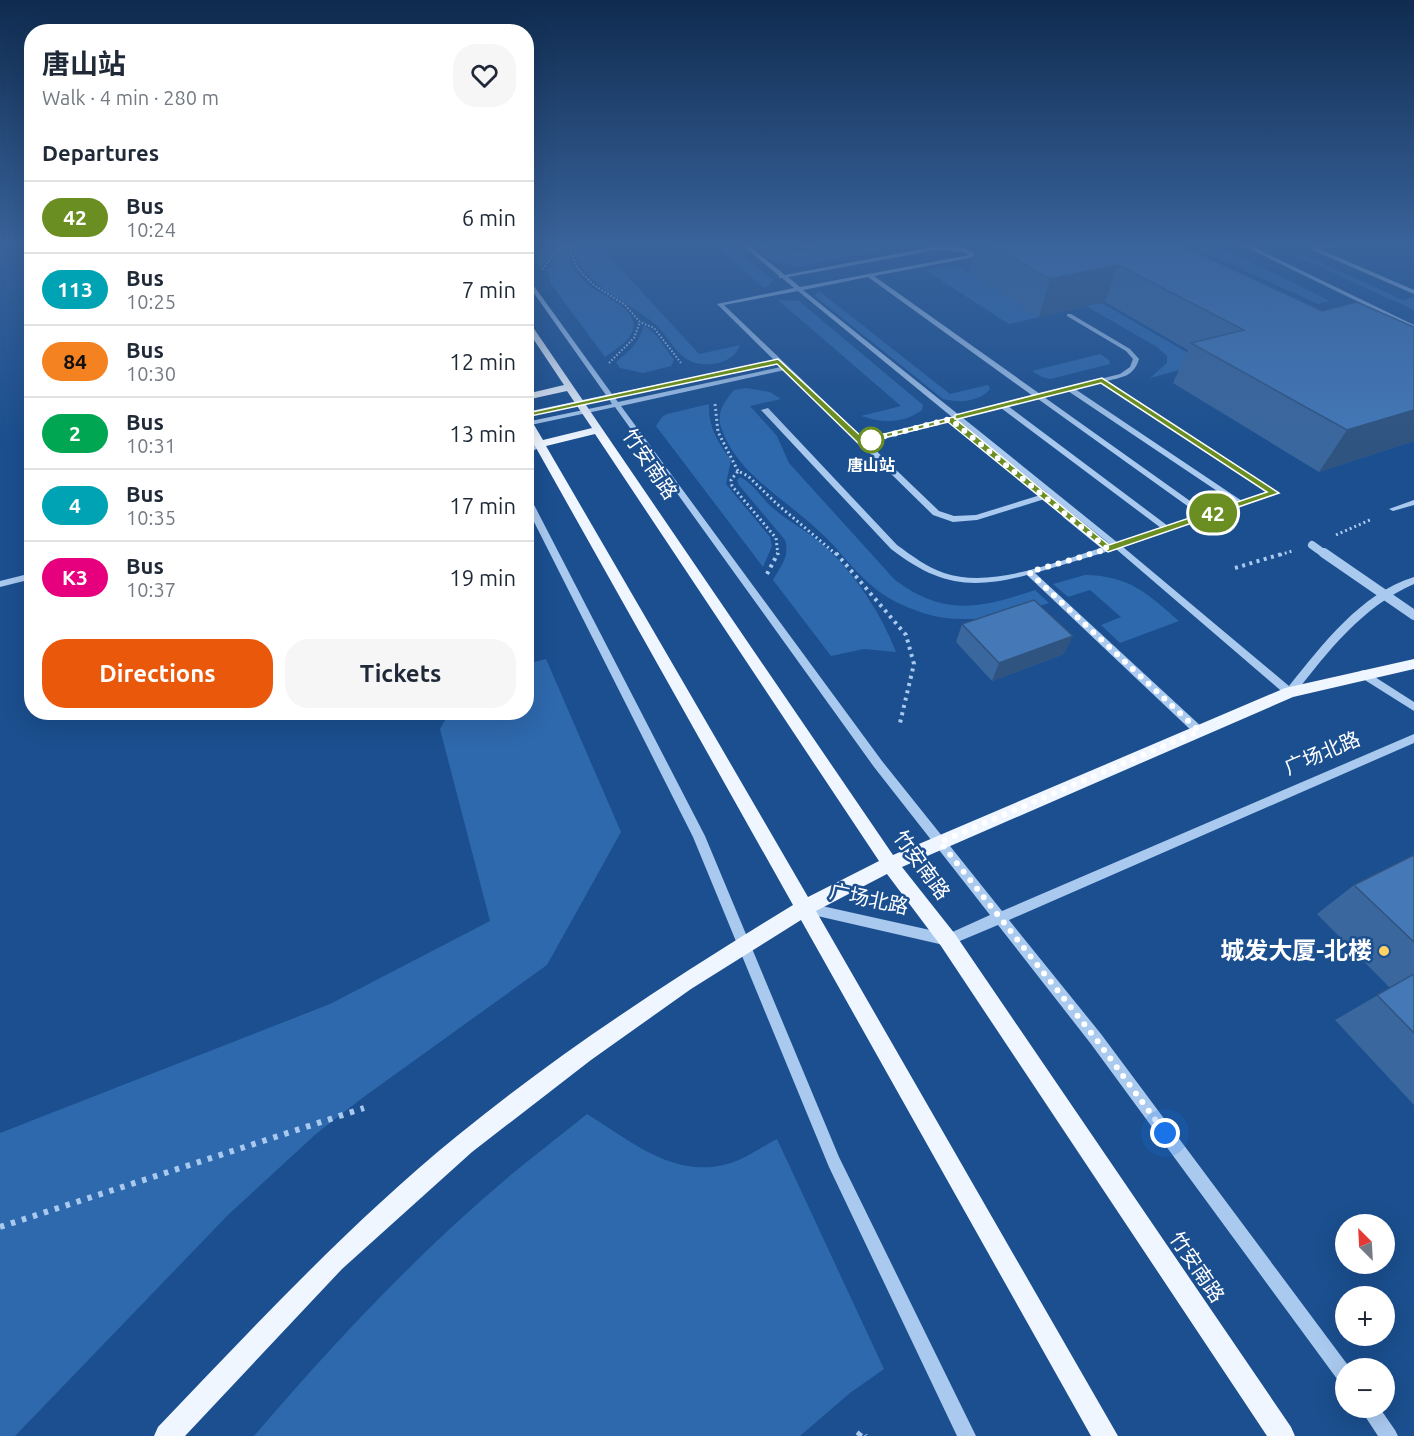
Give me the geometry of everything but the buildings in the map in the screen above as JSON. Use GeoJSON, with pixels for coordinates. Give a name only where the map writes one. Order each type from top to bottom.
{"type":"FeatureCollection","features":[{"type":"Feature","properties":{"kind":"main road","name":"竹安南路"},"geometry":{"type":"LineString","coordinates":[[534,332],[890,864],[948,940],[1282,1436]]}},
{"type":"Feature","properties":{"kind":"main road"},"geometry":{"type":"LineString","coordinates":[[534,395],[570,387]]}},
{"type":"Feature","properties":{"kind":"main road"},"geometry":{"type":"LineString","coordinates":[[540,444],[598,430]]}},
{"type":"Feature","properties":{"kind":"main road"},"geometry":{"type":"LineString","coordinates":[[534,432],[1105,1436]]}},
{"type":"Feature","properties":{"kind":"main road","name":"广场北路"},"geometry":{"type":"LineString","coordinates":[[804,908],[890,864],[1290,692],[1414,664]]}},
{"type":"Feature","properties":{"kind":"main road"},"geometry":{"type":"LineString","coordinates":[[167,1436],[334,1262],[464,1144],[584,1053],[675,988],[804,908]]}},
{"type":"Feature","properties":{"kind":"street"},"geometry":{"type":"LineString","coordinates":[[555,310],[614,401],[878,764],[1096,1039],[1335,1362]]}},
{"type":"Feature","properties":{"kind":"street"},"geometry":{"type":"LineString","coordinates":[[726,310],[936,513],[953,519],[977,517],[1048,495]]}},
{"type":"Feature","properties":{"kind":"street"},"geometry":{"type":"LineString","coordinates":[[822,310],[1290,692],[1338,632],[1395,587],[1414,580]]}},
{"type":"Feature","properties":{"kind":"street"},"geometry":{"type":"LineString","coordinates":[[917,310],[1205,515]]}},
{"type":"Feature","properties":{"kind":"street"},"geometry":{"type":"LineString","coordinates":[[1360,312],[1370,310]]}},
{"type":"Feature","properties":{"kind":"street"},"geometry":{"type":"LineString","coordinates":[[1377,310],[1414,327]]}},
{"type":"Feature","properties":{"kind":"street"},"geometry":{"type":"LineString","coordinates":[[862,442],[1102,381],[1122,375],[1134,368],[1136,359],[1128,350],[1069,315]]}},
{"type":"Feature","properties":{"kind":"street"},"geometry":{"type":"LineString","coordinates":[[583,407],[778,362]]}},
{"type":"Feature","properties":{"kind":"street"},"geometry":{"type":"LineString","coordinates":[[534,418],[786,368]]}},
{"type":"Feature","properties":{"kind":"street"},"geometry":{"type":"LineString","coordinates":[[765,410],[894,547],[913,564],[936,575],[965,582],[1000,581],[1112,547],[1274,493],[1102,381]]}},
{"type":"Feature","properties":{"kind":"street"},"geometry":{"type":"LineString","coordinates":[[1071,389],[1241,504]]}},
{"type":"Feature","properties":{"kind":"street"},"geometry":{"type":"LineString","coordinates":[[1003,406],[1167,529]]}},
{"type":"Feature","properties":{"kind":"street"},"geometry":{"type":"LineString","coordinates":[[534,448],[540,444]]}},
{"type":"Feature","properties":{"kind":"street"},"geometry":{"type":"LineString","coordinates":[[1393,509],[1414,502]]}},
{"type":"Feature","properties":{"kind":"street"},"geometry":{"type":"LineString","coordinates":[[534,513],[699,836],[834,1162],[967,1436]]}},
{"type":"Feature","properties":{"kind":"street"},"geometry":{"type":"LineString","coordinates":[[1312,545],[1414,615]]}},
{"type":"Feature","properties":{"kind":"street"},"geometry":{"type":"LineString","coordinates":[[1029,572],[1199,731]]}},
{"type":"Feature","properties":{"kind":"street"},"geometry":{"type":"LineString","coordinates":[[0,584],[24,578]]}},
{"type":"Feature","properties":{"kind":"street"},"geometry":{"type":"LineString","coordinates":[[1364,674],[1414,707]]}},
{"type":"Feature","properties":{"kind":"street","name":"广场北路"},"geometry":{"type":"LineString","coordinates":[[804,908],[948,940],[1414,738]]}},
{"type":"Feature","properties":{"kind":"street"},"geometry":{"type":"LineString","coordinates":[[1376,1418],[1389,1436]]}},
{"type":"Feature","properties":{"kind":"path"},"geometry":{"type":"LineString","coordinates":[[629,310],[640,322],[654,328],[684,368]]}},
{"type":"Feature","properties":{"kind":"path"},"geometry":{"type":"LineString","coordinates":[[606,365],[634,338],[640,322]]}},
{"type":"Feature","properties":{"kind":"path"},"geometry":{"type":"LineString","coordinates":[[716,397],[714,423],[734,458],[738,471],[748,476],[777,504],[835,552],[906,634],[914,664],[900,723]]}},
{"type":"Feature","properties":{"kind":"path"},"geometry":{"type":"LineString","coordinates":[[738,471],[731,480],[732,486],[776,538],[780,547],[779,554],[763,579]]}},
{"type":"Feature","properties":{"kind":"path"},"geometry":{"type":"LineString","coordinates":[[0,1227],[364,1108]]}},
{"type":"Feature","properties":{"kind":"path"},"geometry":{"type":"LineString","coordinates":[[858,1436],[862,1431],[865,1436]]}},
{"type":"Feature","properties":{"kind":"shaded area"},"geometry":{"type":"Polygon","coordinates":[[[570,310],[626,310],[630,314],[633,330],[627,340],[605,357],[570,310]]]}},
{"type":"Feature","properties":{"kind":"shaded area"},"geometry":{"type":"Polygon","coordinates":[[[635,310],[659,310],[699,354],[740,345],[731,357],[716,364],[692,362],[685,358],[663,332],[635,310]]]}},
{"type":"Feature","properties":{"kind":"shaded area"},"geometry":{"type":"Polygon","coordinates":[[[790,310],[810,310],[923,405],[922,410],[915,415],[900,420],[877,420],[861,416],[901,406],[790,310]]]}},
{"type":"Feature","properties":{"kind":"shaded area"},"geometry":{"type":"Polygon","coordinates":[[[832,310],[843,310],[950,394],[988,385],[990,389],[975,399],[955,401],[943,399],[832,310]]]}},
{"type":"Feature","properties":{"kind":"shaded area"},"geometry":{"type":"Polygon","coordinates":[[[987,310],[1029,310],[1040,317],[1009,324],[987,310]]]}},
{"type":"Feature","properties":{"kind":"shaded area"},"geometry":{"type":"Polygon","coordinates":[[[1093,310],[1114,310],[1205,363],[1150,378],[1167,363],[1167,356],[1157,347],[1093,310]]]}},
{"type":"Feature","properties":{"kind":"shaded area"},"geometry":{"type":"Polygon","coordinates":[[[644,325],[657,336],[674,360],[671,366],[643,373],[620,368],[616,362],[637,342],[644,325]]]}},
{"type":"Feature","properties":{"kind":"shaded area"},"geometry":{"type":"Polygon","coordinates":[[[1100,354],[1109,360],[1110,364],[1050,379],[1032,371],[1100,354]]]}},
{"type":"Feature","properties":{"kind":"shaded area"},"geometry":{"type":"Polygon","coordinates":[[[746,388],[770,392],[781,399],[750,406],[777,436],[789,463],[895,580],[930,600],[947,604],[980,605],[1035,590],[1049,603],[986,618],[954,619],[923,613],[882,594],[864,579],[807,520],[763,485],[738,458],[728,443],[721,427],[721,412],[734,390],[746,388]]]}},
{"type":"Feature","properties":{"kind":"shaded area"},"geometry":{"type":"Polygon","coordinates":[[[709,404],[710,420],[715,434],[731,460],[726,484],[770,537],[772,546],[763,567],[656,426],[667,414],[709,404]]]}},
{"type":"Feature","properties":{"kind":"shaded area"},"geometry":{"type":"Polygon","coordinates":[[[740,477],[774,509],[817,539],[841,562],[868,598],[896,652],[864,649],[831,656],[773,580],[786,556],[785,540],[738,484],[737,480],[740,477]]]}},
{"type":"Feature","properties":{"kind":"shaded area"},"geometry":{"type":"Polygon","coordinates":[[[1085,575],[1114,579],[1137,588],[1179,621],[1120,643],[1101,625],[1121,617],[1090,590],[1068,597],[1053,584],[1085,575]]]}},
{"type":"Feature","properties":{"kind":"shaded area"},"geometry":{"type":"Polygon","coordinates":[[[546,659],[621,832],[547,965],[317,1133],[228,1215],[15,1436],[0,1436],[0,1133],[330,1004],[490,921],[440,729],[445,720],[534,720],[534,662],[546,659]]]}},
{"type":"Feature","properties":{"kind":"shaded area"},"geometry":{"type":"Polygon","coordinates":[[[587,1114],[653,1154],[670,1162],[689,1166],[707,1167],[727,1164],[777,1139],[884,1369],[850,1393],[800,1436],[254,1436],[313,1368],[439,1239],[506,1179],[587,1114]]]}},
{"type":"Feature","properties":{"kind":"bus line","name":"42"},"geometry":{"type":"LineString","coordinates":[[534,412],[778,362],[862,442],[950,419],[1108,549],[1274,493],[1102,381],[958,417]]}},
{"type":"Feature","properties":{"kind":"place","name":"唐山站"},"geometry":{"type":"Point","coordinates":[871,440]}},
{"type":"Feature","properties":{"kind":"place","name":"城发大厦-北楼"},"geometry":{"type":"Point","coordinates":[1384,951]}},
{"type":"Feature","properties":{"kind":"route"},"geometry":{"type":"LineString","coordinates":[[871,440],[862,442],[950,419],[1108,549],[1029,572],[1199,731],[940,842],[1096,1039],[1165,1133]]}}]}
